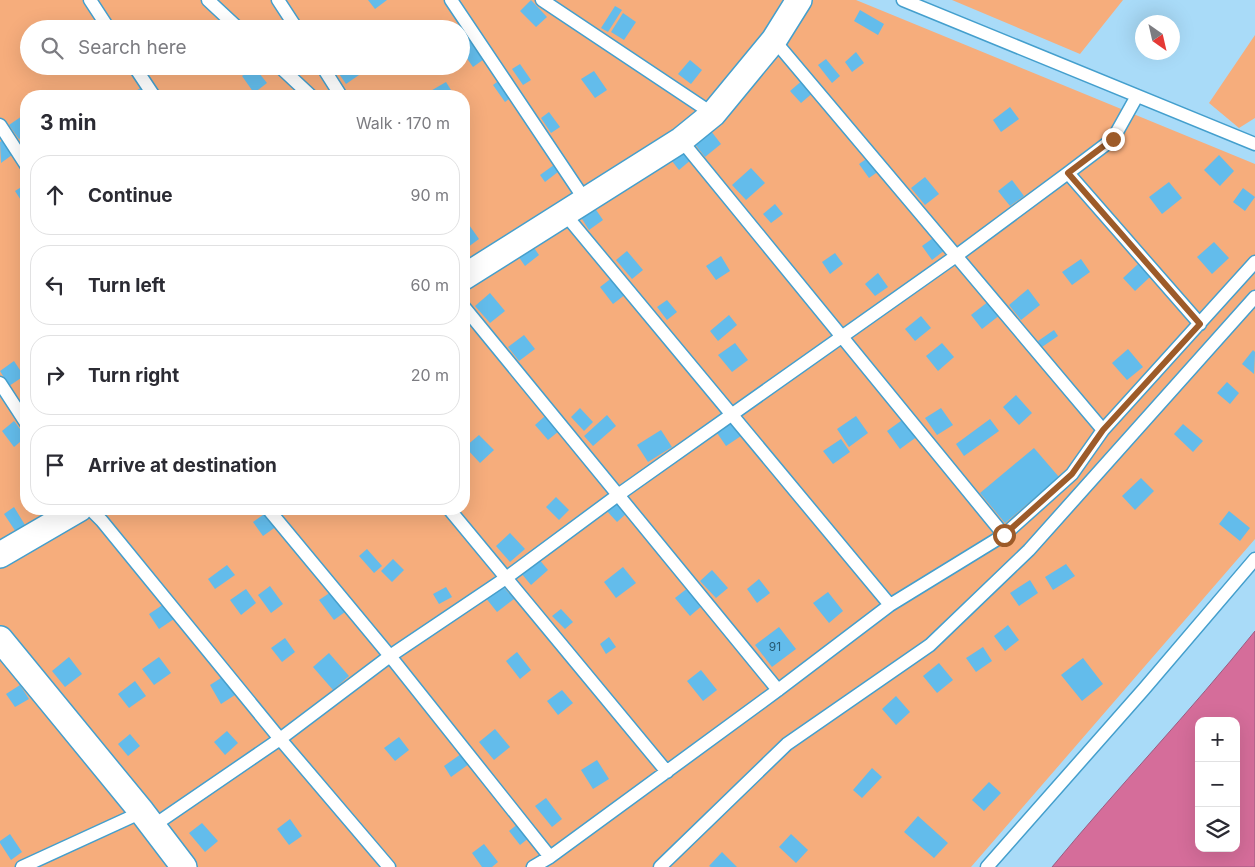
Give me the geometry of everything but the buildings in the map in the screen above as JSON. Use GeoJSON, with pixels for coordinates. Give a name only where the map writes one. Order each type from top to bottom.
{"type":"FeatureCollection","features":[{"type":"Feature","properties":{"kind":"street"},"geometry":{"type":"LineString","coordinates":[[470,271],[681,140],[713,114],[774,40],[799,0]]}},
{"type":"Feature","properties":{"kind":"street"},"geometry":{"type":"LineString","coordinates":[[0,555],[69,515]]}},
{"type":"Feature","properties":{"kind":"street"},"geometry":{"type":"LineString","coordinates":[[0,639],[184,867]]}},
{"type":"Feature","properties":{"kind":"lane"},"geometry":{"type":"LineString","coordinates":[[90,0],[103,20]]}},
{"type":"Feature","properties":{"kind":"lane"},"geometry":{"type":"LineString","coordinates":[[208,0],[229,20]]}},
{"type":"Feature","properties":{"kind":"lane"},"geometry":{"type":"LineString","coordinates":[[278,0],[291,20]]}},
{"type":"Feature","properties":{"kind":"lane"},"geometry":{"type":"LineString","coordinates":[[451,0],[464,20]]}},
{"type":"Feature","properties":{"kind":"lane"},"geometry":{"type":"LineString","coordinates":[[542,0],[713,114]]}},
{"type":"Feature","properties":{"kind":"lane"},"geometry":{"type":"LineString","coordinates":[[903,0],[1255,144]]}},
{"type":"Feature","properties":{"kind":"lane"},"geometry":{"type":"LineString","coordinates":[[470,28],[585,200]]}},
{"type":"Feature","properties":{"kind":"lane"},"geometry":{"type":"LineString","coordinates":[[774,40],[1103,430]]}},
{"type":"Feature","properties":{"kind":"lane"},"geometry":{"type":"LineString","coordinates":[[140,75],[150,90]]}},
{"type":"Feature","properties":{"kind":"lane"},"geometry":{"type":"LineString","coordinates":[[289,75],[305,90]]}},
{"type":"Feature","properties":{"kind":"lane"},"geometry":{"type":"LineString","coordinates":[[328,75],[337,90]]}},
{"type":"Feature","properties":{"kind":"lane"},"geometry":{"type":"LineString","coordinates":[[22,867],[147,819],[280,739],[390,656],[506,578],[731,414],[956,256],[1068,173],[1113,139],[1137,96]]}},
{"type":"Feature","properties":{"kind":"lane"},"geometry":{"type":"LineString","coordinates":[[0,125],[20,156]]}},
{"type":"Feature","properties":{"kind":"lane"},"geometry":{"type":"LineString","coordinates":[[681,140],[1004,535]]}},
{"type":"Feature","properties":{"kind":"lane"},"geometry":{"type":"LineString","coordinates":[[1068,173],[1200,324]]}},
{"type":"Feature","properties":{"kind":"lane"},"geometry":{"type":"LineString","coordinates":[[564,213],[890,606]]}},
{"type":"Feature","properties":{"kind":"lane"},"geometry":{"type":"LineString","coordinates":[[533,867],[550,857],[667,772],[890,606],[1004,535],[1072,474],[1103,430],[1255,262]]}},
{"type":"Feature","properties":{"kind":"lane"},"geometry":{"type":"LineString","coordinates":[[660,867],[788,744],[930,645],[1022,557],[1255,297]]}},
{"type":"Feature","properties":{"kind":"lane"},"geometry":{"type":"LineString","coordinates":[[470,314],[778,690]]}},
{"type":"Feature","properties":{"kind":"lane"},"geometry":{"type":"LineString","coordinates":[[0,383],[20,414]]}},
{"type":"Feature","properties":{"kind":"lane"},"geometry":{"type":"LineString","coordinates":[[96,515],[280,739],[389,867]]}},
{"type":"Feature","properties":{"kind":"lane"},"geometry":{"type":"LineString","coordinates":[[273,515],[390,656],[550,857]]}},
{"type":"Feature","properties":{"kind":"lane"},"geometry":{"type":"LineString","coordinates":[[455,515],[667,772]]}},
{"type":"Feature","properties":{"kind":"lane"},"geometry":{"type":"LineString","coordinates":[[987,867],[1144,689],[1255,558]]}},
{"type":"Feature","properties":{"kind":"shaded area"},"geometry":{"type":"Polygon","coordinates":[[[0,0],[856,0],[1255,164],[1255,539],[971,867],[0,867],[0,0]]]}},
{"type":"Feature","properties":{"kind":"shaded area"},"geometry":{"type":"Polygon","coordinates":[[[952,0],[1123,0],[1080,54],[952,0]]]}},
{"type":"Feature","properties":{"kind":"shaded area"},"geometry":{"type":"Polygon","coordinates":[[[1255,35],[1255,118],[1239,128],[1209,103],[1255,35]]]}},
{"type":"Feature","properties":{"kind":"shaded area"},"geometry":{"type":"Polygon","coordinates":[[[1255,631],[1255,867],[1052,867],[1102,808],[1255,631]]]}},
{"type":"Feature","properties":{"kind":"route"},"geometry":{"type":"LineString","coordinates":[[1004,535],[1072,474],[1103,430],[1200,324],[1068,173],[1113,139]]}}]}
